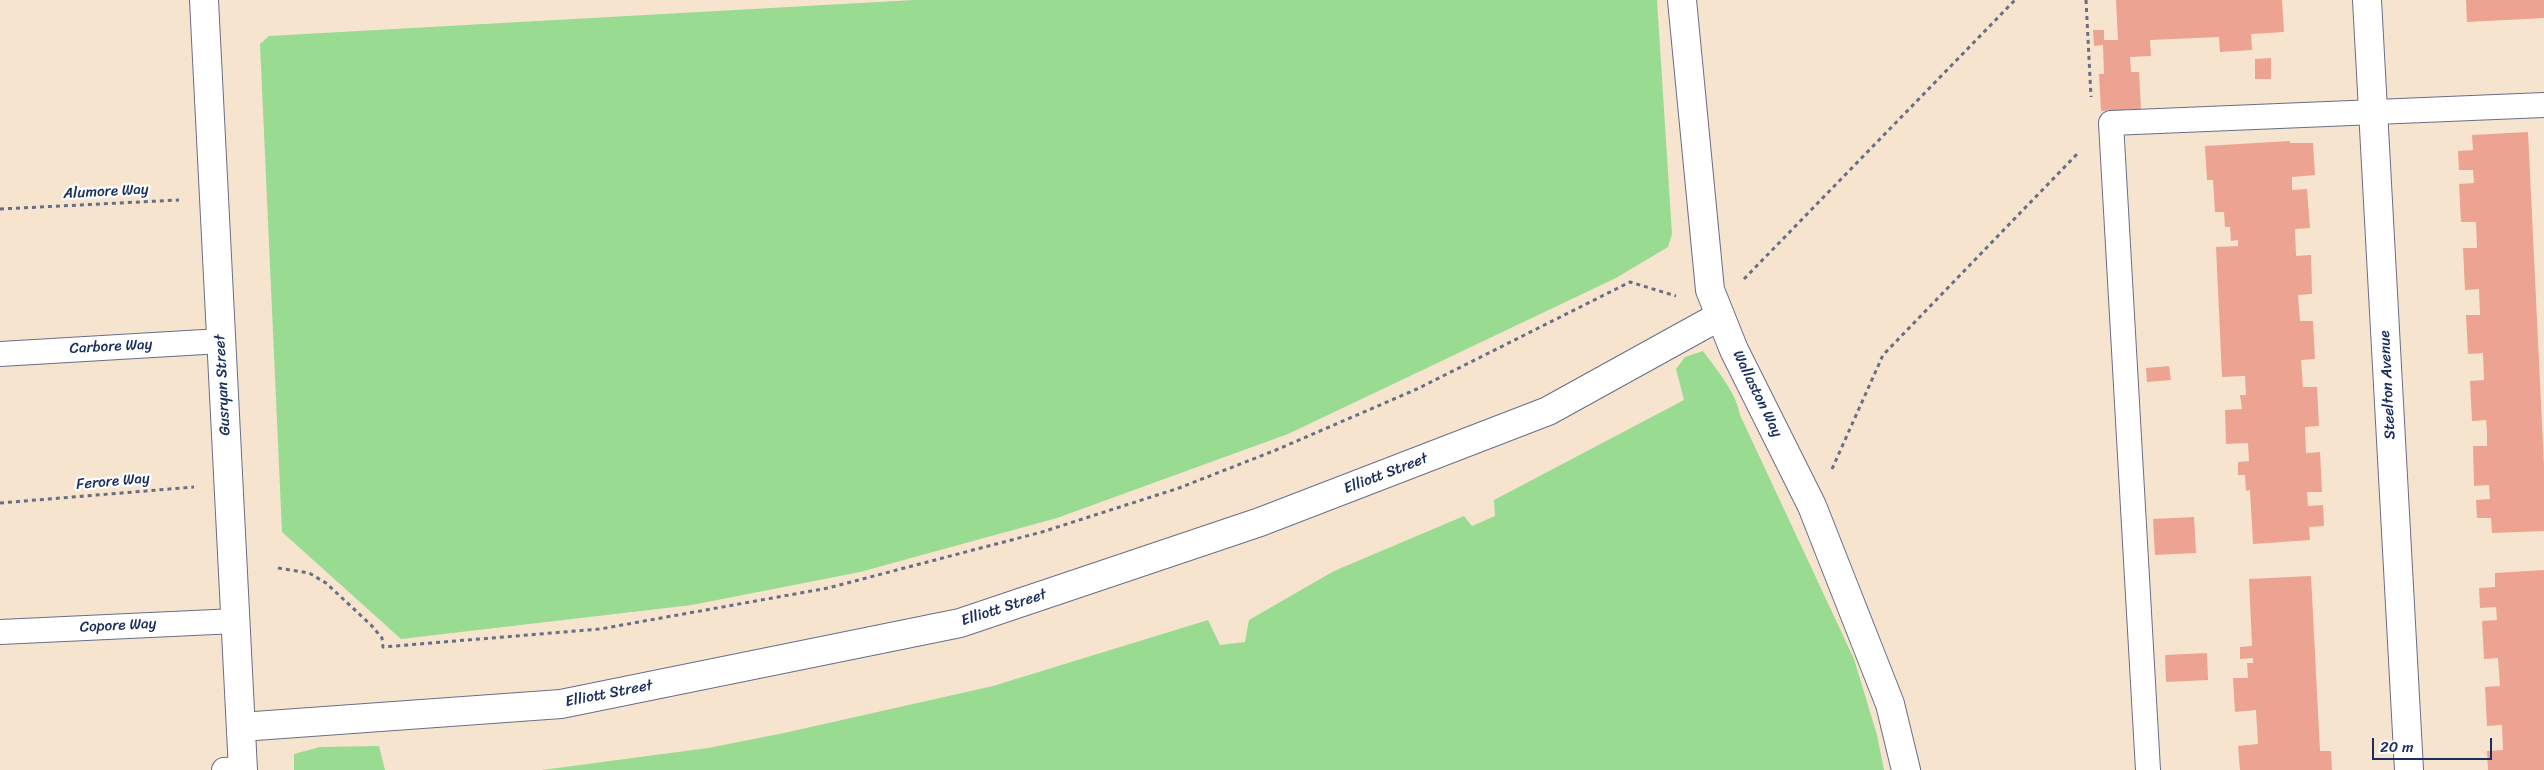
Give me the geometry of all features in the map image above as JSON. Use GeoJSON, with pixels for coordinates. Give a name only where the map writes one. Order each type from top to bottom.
{"type":"FeatureCollection","features":[{"type":"Feature","properties":{"kind":"street","name":"Gusryan Street"},"geometry":{"type":"LineString","coordinates":[[204,0],[241,727],[237,770]]}},
{"type":"Feature","properties":{"kind":"street","name":"Wallaston Way"},"geometry":{"type":"LineString","coordinates":[[1682,0],[1708,282],[1718,312],[1805,492],[1890,704],[1906,770]]}},
{"type":"Feature","properties":{"kind":"street","name":"Steelton Avenue"},"geometry":{"type":"LineString","coordinates":[[2367,0],[2409,770]]}},
{"type":"Feature","properties":{"kind":"street","name":"Elliott Street"},"geometry":{"type":"LineString","coordinates":[[241,727],[561,704],[960,623],[1260,522],[1548,412],[1718,312]]}},
{"type":"Feature","properties":{"kind":"lane"},"geometry":{"type":"LineString","coordinates":[[2148,770],[2111,123],[2544,105]]}},
{"type":"Feature","properties":{"kind":"lane","name":"Carbore Way"},"geometry":{"type":"LineString","coordinates":[[0,354],[221,341]]}},
{"type":"Feature","properties":{"kind":"lane","name":"Copore Way"},"geometry":{"type":"LineString","coordinates":[[0,632],[236,621]]}},
{"type":"Feature","properties":{"kind":"path"},"geometry":{"type":"LineString","coordinates":[[278,568],[309,573],[326,583],[371,625],[382,638],[383,648],[600,629],[828,588],[1042,532],[1179,488],[1416,389],[1630,282],[1718,312],[2015,0]]}},
{"type":"Feature","properties":{"kind":"path"},"geometry":{"type":"LineString","coordinates":[[2086,0],[2092,124],[2111,123]]}},
{"type":"Feature","properties":{"kind":"path"},"geometry":{"type":"LineString","coordinates":[[1805,492],[1826,483],[1883,355],[2082,148],[2111,123]]}},
{"type":"Feature","properties":{"kind":"path","name":"Alumore Way"},"geometry":{"type":"LineString","coordinates":[[0,209],[214,198]]}},
{"type":"Feature","properties":{"kind":"path","name":"Ferore Way"},"geometry":{"type":"LineString","coordinates":[[0,503],[228,484]]}},
{"type":"Feature","properties":{"kind":"green space"},"geometry":{"type":"Polygon","coordinates":[[[914,0],[1657,0],[1672,234],[1668,247],[1616,278],[1288,434],[1057,518],[860,572],[692,605],[401,639],[282,532],[260,44],[269,36],[914,0]]]}},
{"type":"Feature","properties":{"kind":"green space"},"geometry":{"type":"Polygon","coordinates":[[[1703,351],[1725,381],[1738,406],[1740,415],[1854,659],[1877,735],[1884,770],[542,770],[708,748],[993,686],[1208,620],[1220,645],[1245,642],[1249,620],[1334,571],[1464,516],[1472,526],[1495,516],[1494,500],[1684,400],[1676,369],[1685,357],[1703,351]]]}},
{"type":"Feature","properties":{"kind":"green space"},"geometry":{"type":"Polygon","coordinates":[[[379,746],[385,770],[294,770],[294,754],[320,747],[379,746]]]}},
{"type":"Feature","properties":{"kind":"building"},"geometry":{"type":"Polygon","coordinates":[[[2116,0],[2282,0],[2284,32],[2251,34],[2252,50],[2220,52],[2219,37],[2150,40],[2151,56],[2130,57],[2131,72],[2139,72],[2141,109],[2101,111],[2099,74],[2104,74],[2103,45],[2094,46],[2093,30],[2104,30],[2104,40],[2118,40],[2116,0]]]}},
{"type":"Feature","properties":{"kind":"building"},"geometry":{"type":"Polygon","coordinates":[[[2466,0],[2544,0],[2544,18],[2467,22],[2466,0]]]}},
{"type":"Feature","properties":{"kind":"building"},"geometry":{"type":"Polygon","coordinates":[[[2271,58],[2271,79],[2255,79],[2255,59],[2271,58]]]}},
{"type":"Feature","properties":{"kind":"building"},"geometry":{"type":"Polygon","coordinates":[[[2528,132],[2544,466],[2544,531],[2492,533],[2491,518],[2477,518],[2476,500],[2490,499],[2489,485],[2474,486],[2473,446],[2487,446],[2487,432],[2486,420],[2472,421],[2470,381],[2484,380],[2483,353],[2468,354],[2466,315],[2480,315],[2479,289],[2465,290],[2463,248],[2477,248],[2476,222],[2461,222],[2459,184],[2474,183],[2473,170],[2459,170],[2458,151],[2473,150],[2472,135],[2528,132]]]}},
{"type":"Feature","properties":{"kind":"building"},"geometry":{"type":"Polygon","coordinates":[[[2290,141],[2290,143],[2313,143],[2315,175],[2292,177],[2292,190],[2307,189],[2310,228],[2295,229],[2296,256],[2311,255],[2312,294],[2298,295],[2300,321],[2313,321],[2315,359],[2301,360],[2303,387],[2317,387],[2319,426],[2305,427],[2306,453],[2320,452],[2322,492],[2307,492],[2308,506],[2323,505],[2324,526],[2309,527],[2310,540],[2253,544],[2250,490],[2246,491],[2245,475],[2238,475],[2238,462],[2249,461],[2248,443],[2226,444],[2225,410],[2242,409],[2240,395],[2246,395],[2245,376],[2222,377],[2216,247],[2238,246],[2238,240],[2231,241],[2230,227],[2225,227],[2224,212],[2215,212],[2213,180],[2207,180],[2205,146],[2290,141]]]}},
{"type":"Feature","properties":{"kind":"building"},"geometry":{"type":"Polygon","coordinates":[[[2169,366],[2171,380],[2147,382],[2146,368],[2169,366]]]}},
{"type":"Feature","properties":{"kind":"building"},"geometry":{"type":"Polygon","coordinates":[[[2194,517],[2196,553],[2155,555],[2153,519],[2194,517]]]}},
{"type":"Feature","properties":{"kind":"building"},"geometry":{"type":"Polygon","coordinates":[[[2544,570],[2544,770],[2488,770],[2487,751],[2503,750],[2502,725],[2487,726],[2485,687],[2500,686],[2498,658],[2484,659],[2482,621],[2497,620],[2496,607],[2480,608],[2479,588],[2495,587],[2495,573],[2544,570]]]}},
{"type":"Feature","properties":{"kind":"building"},"geometry":{"type":"Polygon","coordinates":[[[2311,576],[2320,751],[2331,751],[2332,770],[2240,770],[2238,746],[2258,744],[2256,710],[2235,712],[2233,678],[2248,678],[2247,663],[2253,663],[2253,658],[2240,659],[2240,647],[2252,646],[2249,579],[2311,576]]]}},
{"type":"Feature","properties":{"kind":"building"},"geometry":{"type":"Polygon","coordinates":[[[2207,653],[2208,680],[2166,682],[2165,655],[2207,653]]]}}]}
